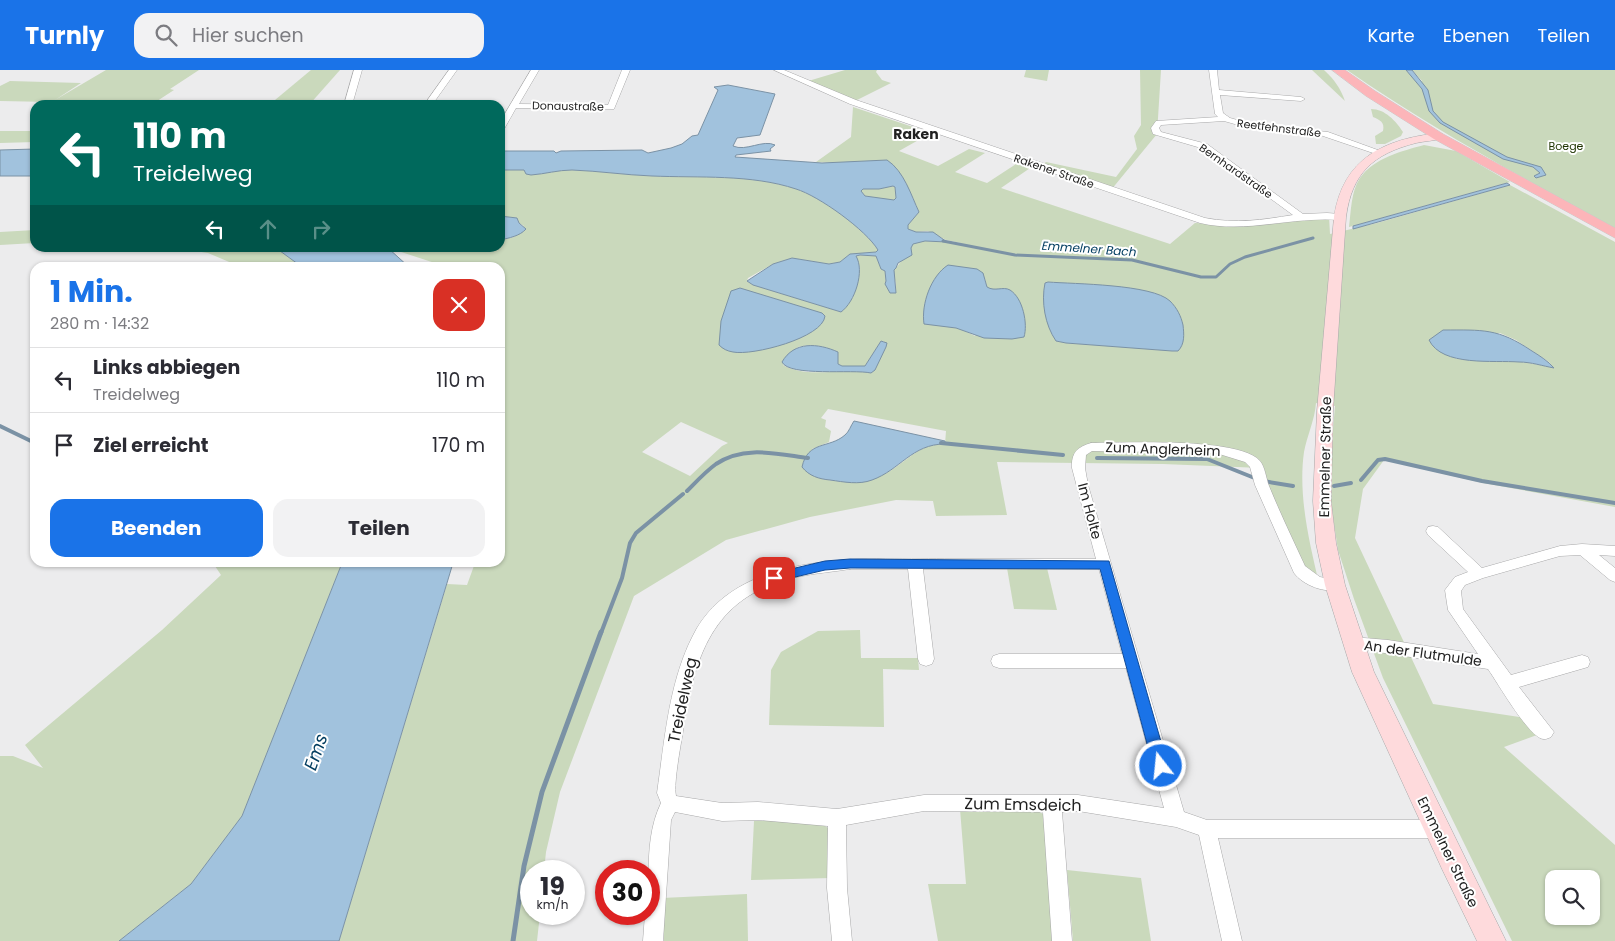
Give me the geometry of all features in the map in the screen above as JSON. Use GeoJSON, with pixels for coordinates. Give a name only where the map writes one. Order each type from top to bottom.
{"type":"FeatureCollection","features":[{"type":"Feature","properties":{"kind":"main road"},"geometry":{"type":"LineString","coordinates":[[1338,70],[1414,127],[1416,133],[1411,140]]}},
{"type":"Feature","properties":{"kind":"main road"},"geometry":{"type":"LineString","coordinates":[[1383,102],[1443,138],[1615,234]]}},
{"type":"Feature","properties":{"kind":"street"},"geometry":{"type":"LineString","coordinates":[[349,100],[358,70]]}},
{"type":"Feature","properties":{"kind":"street"},"geometry":{"type":"LineString","coordinates":[[432,100],[453,70]]}},
{"type":"Feature","properties":{"kind":"street","name":"Donaustraße"},"geometry":{"type":"LineString","coordinates":[[505,121],[535,70]]}},
{"type":"Feature","properties":{"kind":"street","name":"Donaustraße"},"geometry":{"type":"LineString","coordinates":[[512,109],[612,107],[626,70]]}},
{"type":"Feature","properties":{"kind":"street","name":"Rakener Straße"},"geometry":{"type":"LineString","coordinates":[[778,70],[853,102],[1203,221],[1241,225],[1300,216],[1315,215],[1340,218]]}},
{"type":"Feature","properties":{"kind":"street","name":"Reetfehnstraße"},"geometry":{"type":"LineString","coordinates":[[1213,70],[1220,114],[1224,119],[1240,125],[1319,133],[1382,153]]}},
{"type":"Feature","properties":{"kind":"street"},"geometry":{"type":"LineString","coordinates":[[1216,92],[1301,98]]}},
{"type":"Feature","properties":{"kind":"street"},"geometry":{"type":"LineString","coordinates":[[505,111],[512,109]]}},
{"type":"Feature","properties":{"kind":"street","name":"Bernhardstraße"},"geometry":{"type":"LineString","coordinates":[[1224,119],[1158,123],[1155,128],[1157,134],[1163,137],[1204,146],[1300,216]]}},
{"type":"Feature","properties":{"kind":"street","name":"Emmelner Straße"},"geometry":{"type":"LineString","coordinates":[[1443,138],[1411,140],[1367,161],[1355,172],[1345,191],[1340,218],[1325,411],[1322,501],[1326,543],[1335,585],[1352,643],[1379,707],[1436,829],[1492,941]]}},
{"type":"Feature","properties":{"kind":"street","name":"Emmelner Straße"},"geometry":{"type":"LineString","coordinates":[[1398,146],[1443,138]]}},
{"type":"Feature","properties":{"kind":"street","name":"Zum Anglerheim"},"geometry":{"type":"LineString","coordinates":[[1083,449],[1100,447],[1223,450],[1250,459],[1256,465],[1295,563],[1302,574],[1319,582],[1335,585]]}},
{"type":"Feature","properties":{"kind":"street","name":"Im Holte"},"geometry":{"type":"LineString","coordinates":[[1083,449],[1079,455],[1078,464],[1104,564],[1176,818]]}},
{"type":"Feature","properties":{"kind":"street"},"geometry":{"type":"LineString","coordinates":[[1433,531],[1479,574]]}},
{"type":"Feature","properties":{"kind":"street"},"geometry":{"type":"LineString","coordinates":[[1582,549],[1615,576]]}},
{"type":"Feature","properties":{"kind":"street","name":"An der Flutmulde"},"geometry":{"type":"LineString","coordinates":[[1545,732],[1532,719],[1456,610],[1453,590],[1460,582],[1479,574],[1560,551],[1582,549],[1615,551]]}},
{"type":"Feature","properties":{"kind":"street","name":"Treidelweg"},"geometry":{"type":"LineString","coordinates":[[653,941],[662,820],[670,803],[666,793],[682,686],[692,651],[706,624],[721,608],[754,585],[794,572],[850,564],[1104,564]]}},
{"type":"Feature","properties":{"kind":"street"},"geometry":{"type":"LineString","coordinates":[[915,565],[926,660]]}},
{"type":"Feature","properties":{"kind":"street","name":"An der Flutmulde"},"geometry":{"type":"LineString","coordinates":[[1352,643],[1397,647],[1493,663]]}},
{"type":"Feature","properties":{"kind":"street"},"geometry":{"type":"LineString","coordinates":[[999,661],[1131,661]]}},
{"type":"Feature","properties":{"kind":"street"},"geometry":{"type":"LineString","coordinates":[[1508,683],[1582,662]]}},
{"type":"Feature","properties":{"kind":"street","name":"Zum Emsdeich"},"geometry":{"type":"LineString","coordinates":[[670,803],[722,812],[758,811],[837,818],[924,803],[1078,803],[1176,818],[1207,829],[1436,829]]}},
{"type":"Feature","properties":{"kind":"street"},"geometry":{"type":"LineString","coordinates":[[1052,804],[1062,941]]}},
{"type":"Feature","properties":{"kind":"street"},"geometry":{"type":"LineString","coordinates":[[837,818],[837,888],[842,941]]}},
{"type":"Feature","properties":{"kind":"street"},"geometry":{"type":"LineString","coordinates":[[1207,829],[1232,941]]}},
{"type":"Feature","properties":{"kind":"green space"},"geometry":{"type":"Polygon","coordinates":[[[106,70],[199,70],[170,89],[174,90],[159,100],[55,100],[106,70]]]}},
{"type":"Feature","properties":{"kind":"green space"},"geometry":{"type":"Polygon","coordinates":[[[311,70],[340,70],[313,100],[275,100],[311,70]]]}},
{"type":"Feature","properties":{"kind":"green space"},"geometry":{"type":"Polygon","coordinates":[[[845,70],[877,70],[876,72],[882,80],[891,83],[853,102],[805,82],[845,70]]]}},
{"type":"Feature","properties":{"kind":"green space"},"geometry":{"type":"Polygon","coordinates":[[[1026,70],[1049,70],[1047,81],[1024,77],[1026,70]]]}},
{"type":"Feature","properties":{"kind":"green space"},"geometry":{"type":"Polygon","coordinates":[[[1140,70],[1161,70],[1157,134],[1111,190],[1040,166],[1046,162],[1116,177],[1137,149],[1134,136],[1141,125],[1140,70]]]}},
{"type":"Feature","properties":{"kind":"green space"},"geometry":{"type":"Polygon","coordinates":[[[1312,70],[1324,70],[1337,84],[1345,101],[1312,70]]]}},
{"type":"Feature","properties":{"kind":"green space","name":"Boege"},"geometry":{"type":"Polygon","coordinates":[[[1347,70],[1406,70],[1418,83],[1422,81],[1412,70],[1615,70],[1615,229],[1445,133],[1347,70]]]}},
{"type":"Feature","properties":{"kind":"green space"},"geometry":{"type":"Polygon","coordinates":[[[10,81],[81,83],[55,100],[0,101],[0,86],[10,81]]]}},
{"type":"Feature","properties":{"kind":"green space"},"geometry":{"type":"Polygon","coordinates":[[[853,107],[931,133],[899,151],[938,166],[969,149],[985,153],[955,172],[987,183],[1019,162],[1033,166],[1001,188],[1170,244],[1195,223],[1241,225],[1329,216],[1330,234],[1377,223],[1510,185],[1615,242],[1615,507],[1483,483],[1384,460],[1363,489],[1355,538],[1433,704],[1532,719],[1545,732],[1504,747],[1615,845],[1615,941],[1512,941],[1383,678],[1354,599],[1338,550],[1331,504],[1332,441],[1335,406],[1316,403],[1304,452],[1302,485],[1308,534],[1319,583],[1308,578],[1261,468],[1163,464],[997,462],[1007,515],[936,516],[933,501],[896,500],[810,517],[726,540],[634,596],[560,792],[545,860],[520,860],[520,925],[539,925],[537,941],[339,941],[447,584],[467,585],[474,567],[505,567],[505,262],[432,262],[401,252],[505,252],[505,239],[514,237],[524,226],[519,223],[517,218],[505,217],[505,170],[524,170],[531,175],[572,170],[761,181],[796,189],[829,206],[853,224],[878,250],[876,252],[850,254],[840,262],[829,264],[792,258],[773,264],[748,278],[747,281],[753,285],[841,312],[853,297],[860,268],[855,257],[860,255],[876,256],[881,269],[885,271],[886,282],[896,292],[893,272],[913,244],[925,241],[961,243],[946,240],[928,231],[916,232],[908,229],[907,226],[919,212],[905,182],[893,166],[816,162],[851,137],[853,107]],[[985,279],[927,295],[923,319],[963,330],[975,336],[1005,289],[991,290],[987,287],[985,279]],[[1045,283],[1044,290],[1046,313],[1056,341],[1178,351],[1126,288],[1045,283]],[[1500,333],[1432,345],[1457,359],[1522,362],[1553,367],[1549,362],[1516,340],[1500,333]],[[881,341],[865,366],[842,366],[838,364],[838,352],[814,346],[798,347],[783,365],[804,372],[860,371],[871,373],[880,360],[884,341],[881,341]],[[828,409],[821,418],[826,420],[825,427],[831,431],[829,442],[812,449],[822,479],[848,482],[874,478],[890,471],[922,449],[945,444],[946,431],[828,409]],[[681,422],[642,452],[690,476],[722,446],[728,443],[681,422]]]}},
{"type":"Feature","properties":{"kind":"green space"},"geometry":{"type":"Polygon","coordinates":[[[1371,109],[1381,111],[1390,116],[1403,132],[1401,136],[1385,144],[1376,144],[1375,136],[1383,131],[1383,123],[1373,117],[1371,109]]]}},
{"type":"Feature","properties":{"kind":"green space"},"geometry":{"type":"Polygon","coordinates":[[[0,131],[30,131],[30,142],[0,143],[0,131]]]}},
{"type":"Feature","properties":{"kind":"green space"},"geometry":{"type":"Polygon","coordinates":[[[1424,145],[1456,151],[1510,182],[1349,227],[1355,189],[1366,171],[1389,156],[1424,145]]]}},
{"type":"Feature","properties":{"kind":"green space"},"geometry":{"type":"Polygon","coordinates":[[[895,187],[896,198],[894,201],[865,196],[861,191],[863,189],[879,189],[895,187]]]}},
{"type":"Feature","properties":{"kind":"green space"},"geometry":{"type":"Polygon","coordinates":[[[30,230],[30,243],[0,245],[0,232],[30,230]]]}},
{"type":"Feature","properties":{"kind":"green space"},"geometry":{"type":"Polygon","coordinates":[[[202,252],[281,252],[295,262],[229,262],[202,252]]]}},
{"type":"Feature","properties":{"kind":"green space"},"geometry":{"type":"Polygon","coordinates":[[[216,567],[340,567],[242,816],[191,884],[119,941],[0,941],[0,756],[13,756],[43,768],[25,745],[162,630],[221,575],[216,567]]]}},
{"type":"Feature","properties":{"kind":"green space"},"geometry":{"type":"Polygon","coordinates":[[[1007,568],[1047,568],[1057,610],[1014,609],[1007,568]]]}},
{"type":"Feature","properties":{"kind":"green space"},"geometry":{"type":"Polygon","coordinates":[[[860,630],[861,658],[918,658],[919,670],[883,669],[884,727],[769,725],[771,670],[781,652],[818,631],[860,630]]]}},
{"type":"Feature","properties":{"kind":"green space"},"geometry":{"type":"Polygon","coordinates":[[[1033,808],[1043,814],[1055,941],[938,941],[928,884],[966,884],[960,809],[1033,808]]]}},
{"type":"Feature","properties":{"kind":"green space"},"geometry":{"type":"Polygon","coordinates":[[[816,820],[828,828],[831,878],[751,880],[754,821],[816,820]]]}},
{"type":"Feature","properties":{"kind":"green space"},"geometry":{"type":"Polygon","coordinates":[[[1067,870],[1141,878],[1151,941],[1073,941],[1067,870]]]}},
{"type":"Feature","properties":{"kind":"green space"},"geometry":{"type":"Polygon","coordinates":[[[747,894],[748,941],[664,941],[662,898],[747,894]]]}},
{"type":"Feature","properties":{"kind":"water"},"geometry":{"type":"Polygon","coordinates":[[[1406,70],[1412,70],[1428,90],[1433,111],[1443,122],[1507,157],[1541,167],[1546,175],[1536,178],[1534,176],[1540,173],[1533,167],[1503,159],[1440,123],[1429,111],[1422,89],[1406,70]]]}},
{"type":"Feature","properties":{"kind":"water"},"geometry":{"type":"Polygon","coordinates":[[[728,85],[775,94],[760,135],[737,138],[733,146],[743,148],[765,143],[775,145],[770,149],[771,151],[736,155],[735,157],[822,163],[887,160],[898,170],[919,212],[908,225],[908,229],[916,232],[933,232],[947,242],[925,241],[913,244],[911,248],[912,255],[898,263],[894,270],[896,293],[890,293],[885,284],[885,271],[881,269],[876,256],[856,256],[859,262],[857,286],[851,301],[841,312],[753,285],[747,281],[773,264],[792,258],[829,264],[840,262],[850,254],[876,252],[878,250],[853,224],[829,206],[806,193],[779,184],[743,179],[572,170],[531,175],[526,174],[524,170],[505,170],[505,151],[554,151],[556,153],[561,151],[642,150],[648,153],[682,144],[692,136],[698,135],[718,90],[714,87],[728,85]],[[893,186],[879,189],[863,189],[861,191],[865,196],[894,200],[896,198],[895,187],[893,186]]]}},
{"type":"Feature","properties":{"kind":"water"},"geometry":{"type":"Polygon","coordinates":[[[30,149],[30,176],[0,176],[0,150],[30,149]]]}},
{"type":"Feature","properties":{"kind":"water"},"geometry":{"type":"Polygon","coordinates":[[[1507,183],[1510,185],[1353,229],[1353,226],[1507,183]]]}},
{"type":"Feature","properties":{"kind":"water"},"geometry":{"type":"Polygon","coordinates":[[[505,217],[517,218],[519,223],[526,229],[518,235],[505,239],[505,217]]]}},
{"type":"Feature","properties":{"kind":"water"},"geometry":{"type":"Polygon","coordinates":[[[281,252],[392,252],[403,262],[295,262],[281,252]]]}},
{"type":"Feature","properties":{"kind":"water"},"geometry":{"type":"Polygon","coordinates":[[[948,265],[977,269],[983,273],[987,287],[1010,290],[1021,305],[1025,319],[1024,337],[1012,339],[984,338],[956,328],[924,324],[923,316],[928,291],[937,276],[948,265]]]}},
{"type":"Feature","properties":{"kind":"water"},"geometry":{"type":"Polygon","coordinates":[[[1045,283],[1130,288],[1161,295],[1175,306],[1180,315],[1184,332],[1182,345],[1178,351],[1172,351],[1056,341],[1049,328],[1044,305],[1045,283]]]}},
{"type":"Feature","properties":{"kind":"water"},"geometry":{"type":"Polygon","coordinates":[[[740,288],[822,313],[825,316],[821,324],[812,331],[785,344],[742,353],[729,351],[719,345],[721,321],[731,291],[740,288]]]}},
{"type":"Feature","properties":{"kind":"water"},"geometry":{"type":"Polygon","coordinates":[[[1443,330],[1480,331],[1499,334],[1520,343],[1554,368],[1532,363],[1470,360],[1445,355],[1436,349],[1429,340],[1443,330]]]}},
{"type":"Feature","properties":{"kind":"water"},"geometry":{"type":"Polygon","coordinates":[[[881,341],[887,343],[886,347],[875,370],[871,373],[808,371],[787,367],[782,362],[793,350],[800,347],[815,346],[838,352],[838,364],[842,366],[865,366],[881,341]]]}},
{"type":"Feature","properties":{"kind":"water"},"geometry":{"type":"Polygon","coordinates":[[[854,421],[945,441],[945,444],[924,448],[882,476],[867,482],[851,483],[822,479],[811,475],[802,467],[809,453],[845,435],[854,421]]]}},
{"type":"Feature","properties":{"kind":"water","name":"Ems"},"geometry":{"type":"Polygon","coordinates":[[[340,567],[452,567],[339,941],[119,941],[191,884],[242,816],[340,567]]]}},
{"type":"Feature","properties":{"kind":"waterway","name":"Emmelner Bach"},"geometry":{"type":"LineString","coordinates":[[943,241],[1015,255],[1132,260],[1201,277],[1216,277],[1230,264],[1245,257],[1313,238]]}},
{"type":"Feature","properties":{"kind":"waterway"},"geometry":{"type":"LineString","coordinates":[[0,426],[30,441]]}},
{"type":"Feature","properties":{"kind":"waterway"},"geometry":{"type":"LineString","coordinates":[[941,443],[1063,455]]}},
{"type":"Feature","properties":{"kind":"waterway"},"geometry":{"type":"LineString","coordinates":[[687,491],[716,464],[738,454],[761,452],[808,458]]}},
{"type":"Feature","properties":{"kind":"waterway"},"geometry":{"type":"LineString","coordinates":[[1097,458],[1207,459],[1257,479]]}},
{"type":"Feature","properties":{"kind":"waterway"},"geometry":{"type":"LineString","coordinates":[[1361,480],[1378,460],[1385,459],[1482,481],[1615,503]]}},
{"type":"Feature","properties":{"kind":"waterway"},"geometry":{"type":"LineString","coordinates":[[1263,481],[1293,486]]}},
{"type":"Feature","properties":{"kind":"waterway"},"geometry":{"type":"LineString","coordinates":[[1334,486],[1351,483]]}},
{"type":"Feature","properties":{"kind":"waterway"},"geometry":{"type":"LineString","coordinates":[[601,633],[622,578],[630,543],[636,533],[683,494]]}},
{"type":"Feature","properties":{"kind":"waterway"},"geometry":{"type":"LineString","coordinates":[[513,941],[524,866],[542,792],[601,632]]}},
{"type":"Feature","properties":{"kind":"district","name":"Raken"},"geometry":{"type":"Point","coordinates":[916,134]}},
{"type":"Feature","properties":{"kind":"route"},"geometry":{"type":"LineString","coordinates":[[774,578],[825,566],[850,564],[1104,564],[1161,766]]}}]}
